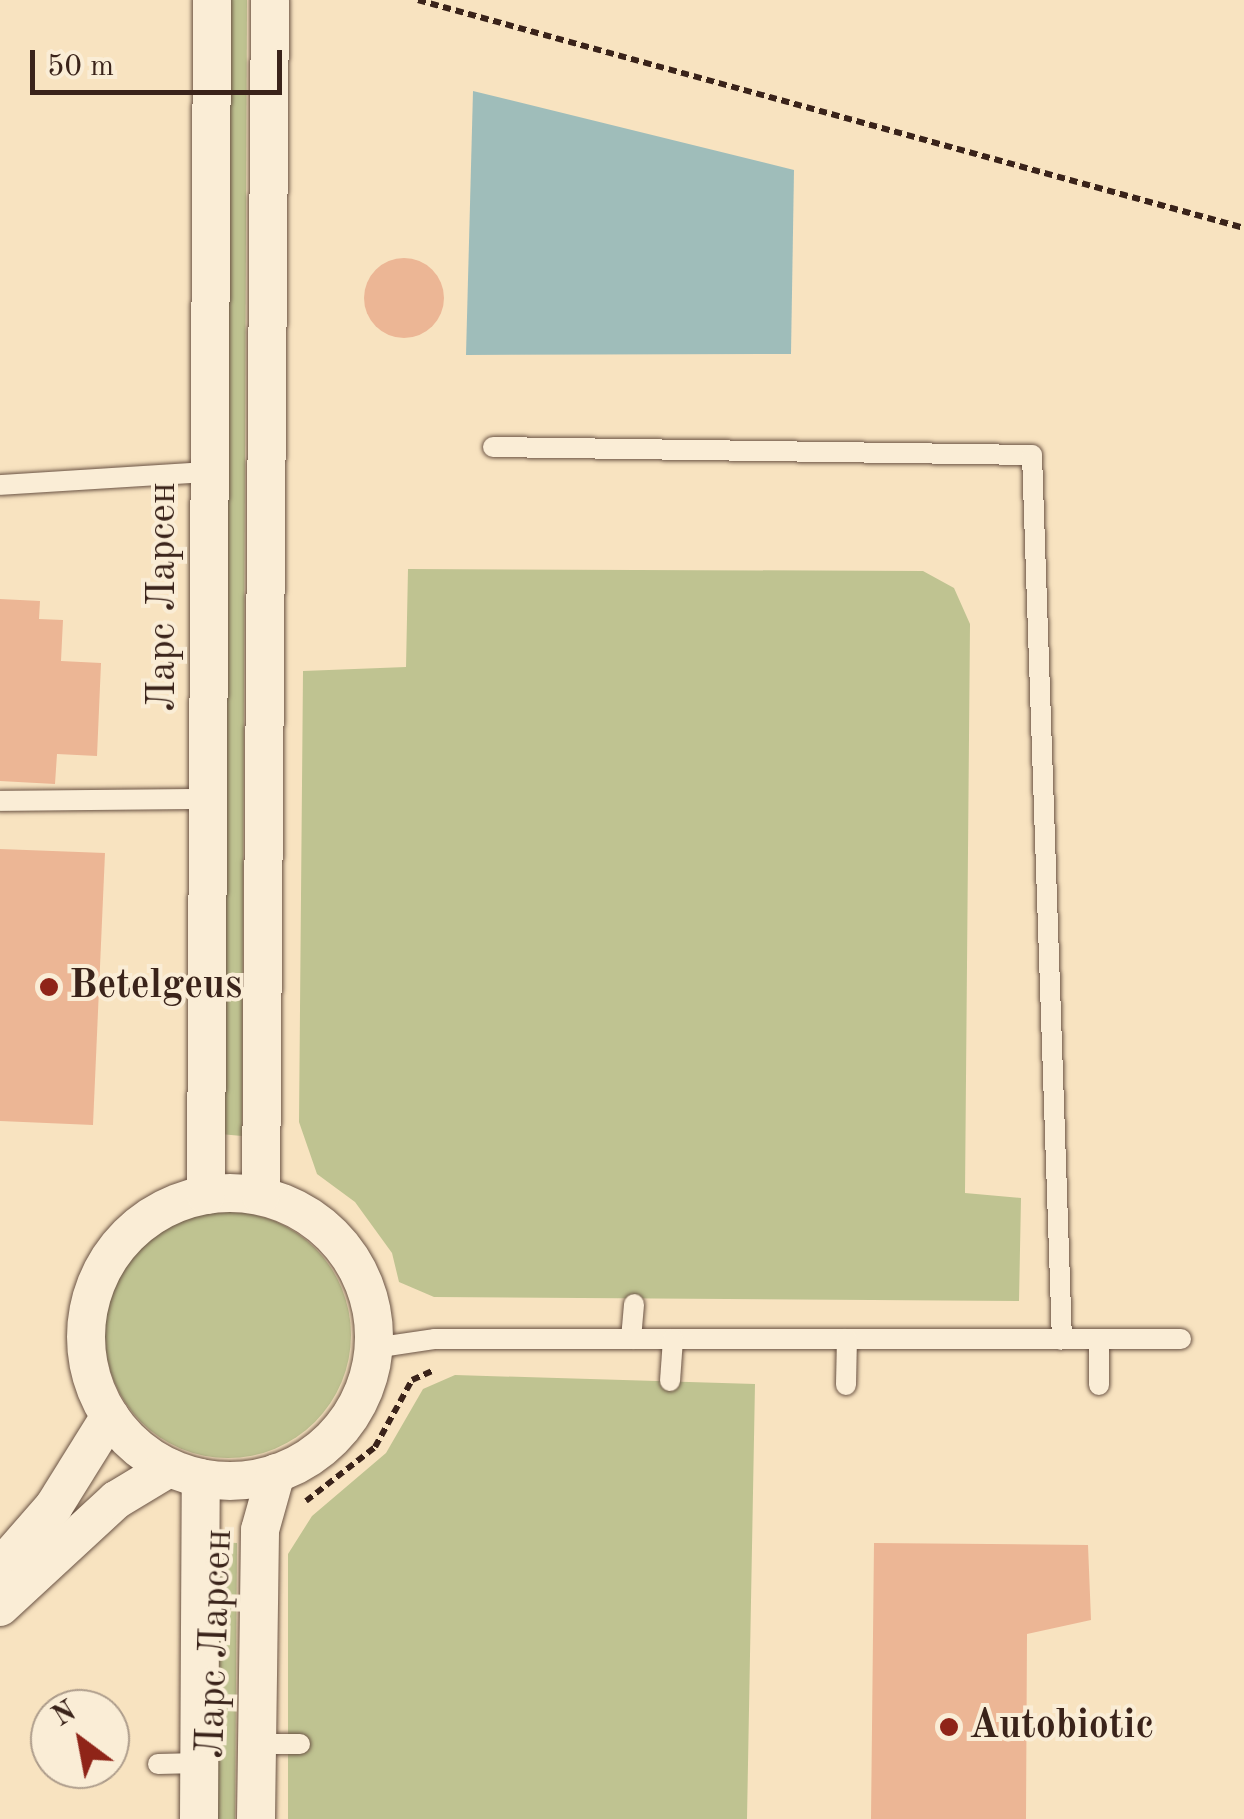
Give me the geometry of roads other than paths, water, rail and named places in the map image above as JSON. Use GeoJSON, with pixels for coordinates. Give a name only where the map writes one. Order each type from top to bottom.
{"type":"FeatureCollection","features":[{"type":"Feature","properties":{"kind":"street","name":"Ларс Ларсен"},"geometry":{"type":"LineString","coordinates":[[206,1194],[212,0]]}},
{"type":"Feature","properties":{"kind":"street"},"geometry":{"type":"LineString","coordinates":[[262,1196],[270,0]]}},
{"type":"Feature","properties":{"kind":"street"},"geometry":{"type":"LineString","coordinates":[[0,1607],[116,1500],[185,1473],[276,1473],[314,1454],[344,1425],[374,1348],[364,1280],[346,1251],[323,1226],[262,1196],[206,1194],[140,1223],[97,1280],[86,1350],[110,1416],[185,1473]]}},
{"type":"Feature","properties":{"kind":"street"},"geometry":{"type":"LineString","coordinates":[[0,1568],[54,1506],[110,1416]]}},
{"type":"Feature","properties":{"kind":"street","name":"Ларс Ларсен"},"geometry":{"type":"LineString","coordinates":[[185,1473],[199,1763],[198,1819]]}},
{"type":"Feature","properties":{"kind":"street","name":"Ларс Ларсен"},"geometry":{"type":"LineString","coordinates":[[256,1819],[260,1530],[276,1473]]}},
{"type":"Feature","properties":{"kind":"lane"},"geometry":{"type":"LineString","coordinates":[[493,446],[1032,455],[1062,1339]]}},
{"type":"Feature","properties":{"kind":"lane"},"geometry":{"type":"LineString","coordinates":[[0,485],[209,472]]}},
{"type":"Feature","properties":{"kind":"lane"},"geometry":{"type":"LineString","coordinates":[[0,801],[208,799]]}},
{"type":"Feature","properties":{"kind":"lane"},"geometry":{"type":"LineString","coordinates":[[632,1339],[634,1304]]}},
{"type":"Feature","properties":{"kind":"lane"},"geometry":{"type":"LineString","coordinates":[[670,1381],[673,1339]]}},
{"type":"Feature","properties":{"kind":"lane"},"geometry":{"type":"LineString","coordinates":[[846,1385],[847,1339]]}},
{"type":"Feature","properties":{"kind":"lane"},"geometry":{"type":"LineString","coordinates":[[1099,1339],[1099,1385]]}},
{"type":"Feature","properties":{"kind":"lane"},"geometry":{"type":"LineString","coordinates":[[374,1348],[434,1340],[1181,1339]]}},
{"type":"Feature","properties":{"kind":"lane"},"geometry":{"type":"LineString","coordinates":[[256,1744],[300,1744]]}},
{"type":"Feature","properties":{"kind":"lane"},"geometry":{"type":"LineString","coordinates":[[158,1764],[199,1763]]}},
{"type":"Feature","properties":{"kind":"water"},"geometry":{"type":"Polygon","coordinates":[[[473,91],[794,170],[791,354],[466,355],[473,91]]]}},
{"type":"Feature","properties":{"kind":"place","name":"Betelgeus"},"geometry":{"type":"Point","coordinates":[49,987]}},
{"type":"Feature","properties":{"kind":"place","name":"Autobiotic"},"geometry":{"type":"Point","coordinates":[949,1727]}}]}
